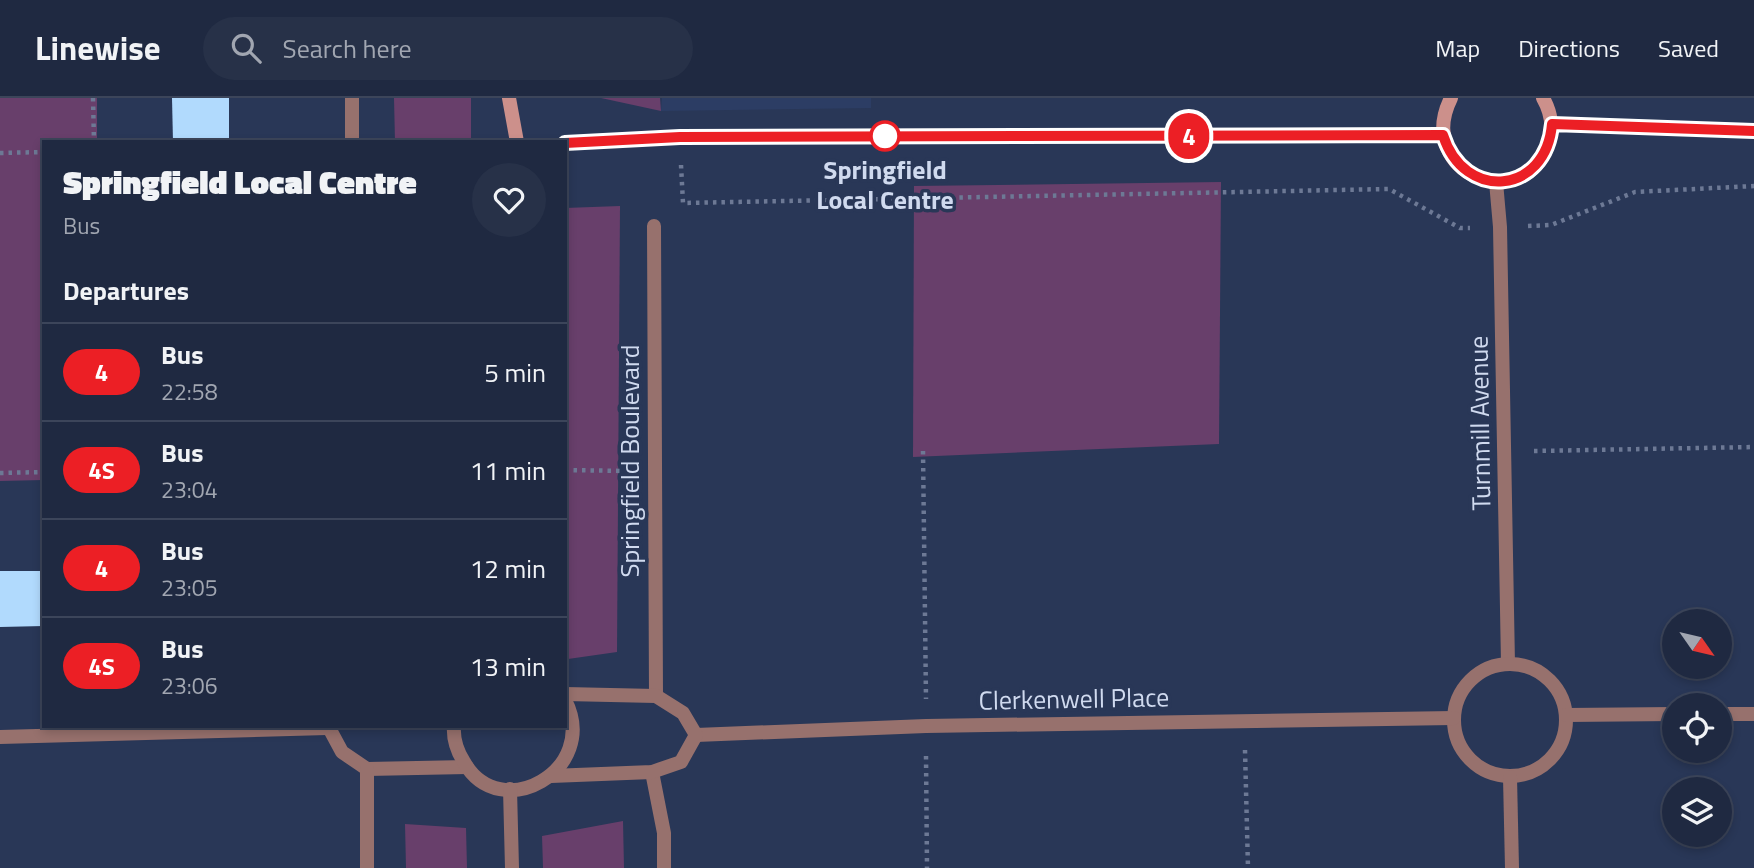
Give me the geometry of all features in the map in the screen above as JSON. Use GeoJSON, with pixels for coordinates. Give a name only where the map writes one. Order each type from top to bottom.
{"type":"FeatureCollection","features":[{"type":"Feature","properties":{"kind":"street"},"geometry":{"type":"LineString","coordinates":[[352,98],[352,140]]}},
{"type":"Feature","properties":{"kind":"street"},"geometry":{"type":"LineString","coordinates":[[509,98],[517,140]]}},
{"type":"Feature","properties":{"kind":"street"},"geometry":{"type":"LineString","coordinates":[[1451,98],[1444,117],[1443,135],[1455,163],[1481,179],[1496,182],[1511,180],[1536,165],[1545,153],[1552,124],[1543,98]]}},
{"type":"Feature","properties":{"kind":"street"},"geometry":{"type":"LineString","coordinates":[[1552,124],[1754,131]]}},
{"type":"Feature","properties":{"kind":"street"},"geometry":{"type":"LineString","coordinates":[[567,143],[680,137],[1443,135]]}},
{"type":"Feature","properties":{"kind":"street","name":"Turnmill Avenue"},"geometry":{"type":"LineString","coordinates":[[1496,182],[1500,227],[1506,452],[1508,664]]}},
{"type":"Feature","properties":{"kind":"street","name":"Springfield Boulevard"},"geometry":{"type":"LineString","coordinates":[[654,226],[656,696]]}},
{"type":"Feature","properties":{"kind":"street"},"geometry":{"type":"LineString","coordinates":[[1508,664],[1541,673],[1553,684],[1562,698],[1566,715],[1564,733],[1557,751],[1544,765],[1528,774],[1510,777],[1492,774],[1476,765],[1463,752],[1455,736],[1454,718],[1461,691],[1471,680],[1482,671],[1508,664]]}},
{"type":"Feature","properties":{"kind":"street"},"geometry":{"type":"LineString","coordinates":[[551,776],[652,772],[681,762],[696,735],[683,713],[656,696],[567,694]]}},
{"type":"Feature","properties":{"kind":"street"},"geometry":{"type":"LineString","coordinates":[[454,728],[457,751],[467,768],[479,779],[510,789],[539,784],[564,763],[571,746],[574,729],[567,706]]}},
{"type":"Feature","properties":{"kind":"street"},"geometry":{"type":"LineString","coordinates":[[1566,715],[1662,714]]}},
{"type":"Feature","properties":{"kind":"street"},"geometry":{"type":"LineString","coordinates":[[1732,714],[1754,714]]}},
{"type":"Feature","properties":{"kind":"street","name":"Clerkenwell Place"},"geometry":{"type":"LineString","coordinates":[[696,735],[926,726],[1454,718]]}},
{"type":"Feature","properties":{"kind":"street"},"geometry":{"type":"LineString","coordinates":[[0,737],[294,728]]}},
{"type":"Feature","properties":{"kind":"street"},"geometry":{"type":"LineString","coordinates":[[328,728],[341,752],[367,769],[467,768]]}},
{"type":"Feature","properties":{"kind":"street"},"geometry":{"type":"LineString","coordinates":[[367,769],[367,868]]}},
{"type":"Feature","properties":{"kind":"street"},"geometry":{"type":"LineString","coordinates":[[652,772],[664,833],[664,868]]}},
{"type":"Feature","properties":{"kind":"street"},"geometry":{"type":"LineString","coordinates":[[1510,777],[1512,868]]}},
{"type":"Feature","properties":{"kind":"street"},"geometry":{"type":"LineString","coordinates":[[510,789],[512,868]]}},
{"type":"Feature","properties":{"kind":"path"},"geometry":{"type":"LineString","coordinates":[[93,98],[94,140]]}},
{"type":"Feature","properties":{"kind":"path"},"geometry":{"type":"LineString","coordinates":[[680,137],[682,203],[1390,189],[1460,228],[1551,225],[1635,192],[1754,186]]}},
{"type":"Feature","properties":{"kind":"path"},"geometry":{"type":"LineString","coordinates":[[0,153],[42,152]]}},
{"type":"Feature","properties":{"kind":"path"},"geometry":{"type":"LineString","coordinates":[[1506,452],[1754,447]]}},
{"type":"Feature","properties":{"kind":"path"},"geometry":{"type":"LineString","coordinates":[[923,451],[927,868]]}},
{"type":"Feature","properties":{"kind":"path"},"geometry":{"type":"LineString","coordinates":[[567,470],[655,471]]}},
{"type":"Feature","properties":{"kind":"path"},"geometry":{"type":"LineString","coordinates":[[0,473],[42,472]]}},
{"type":"Feature","properties":{"kind":"path"},"geometry":{"type":"LineString","coordinates":[[1245,722],[1248,868]]}},
{"type":"Feature","properties":{"kind":"shaded area"},"geometry":{"type":"Polygon","coordinates":[[[0,98],[97,98],[97,140],[42,140],[42,480],[0,481],[0,98]]]}},
{"type":"Feature","properties":{"kind":"shaded area"},"geometry":{"type":"Polygon","coordinates":[[[394,98],[471,98],[471,140],[395,140],[394,98]]]}},
{"type":"Feature","properties":{"kind":"shaded area"},"geometry":{"type":"Polygon","coordinates":[[[601,98],[660,98],[661,111],[601,98]]]}},
{"type":"Feature","properties":{"kind":"shaded area"},"geometry":{"type":"Polygon","coordinates":[[[662,98],[871,98],[871,108],[661,111],[662,98]]]}},
{"type":"Feature","properties":{"kind":"shaded area"},"geometry":{"type":"Polygon","coordinates":[[[1221,182],[1219,444],[913,457],[914,186],[1221,182]]]}},
{"type":"Feature","properties":{"kind":"shaded area"},"geometry":{"type":"Polygon","coordinates":[[[620,206],[617,652],[568,659],[567,658],[567,208],[620,206]]]}},
{"type":"Feature","properties":{"kind":"shaded area"},"geometry":{"type":"Polygon","coordinates":[[[623,821],[624,868],[543,868],[542,836],[623,821]]]}},
{"type":"Feature","properties":{"kind":"shaded area"},"geometry":{"type":"Polygon","coordinates":[[[405,824],[466,828],[467,868],[406,868],[405,824]]]}},
{"type":"Feature","properties":{"kind":"building"},"geometry":{"type":"Polygon","coordinates":[[[172,98],[229,98],[229,140],[173,140],[172,98]]]}},
{"type":"Feature","properties":{"kind":"building"},"geometry":{"type":"Polygon","coordinates":[[[0,571],[42,571],[42,626],[0,627],[0,571]]]}},
{"type":"Feature","properties":{"kind":"bus line","name":"4"},"geometry":{"type":"LineString","coordinates":[[567,143],[680,137],[1443,135],[1455,163],[1467,173],[1496,182],[1511,180],[1536,165],[1545,153],[1552,124],[1754,131]]}},
{"type":"Feature","properties":{"kind":"place","name":"Springfield Local Centre"},"geometry":{"type":"Point","coordinates":[885,136]}}]}
